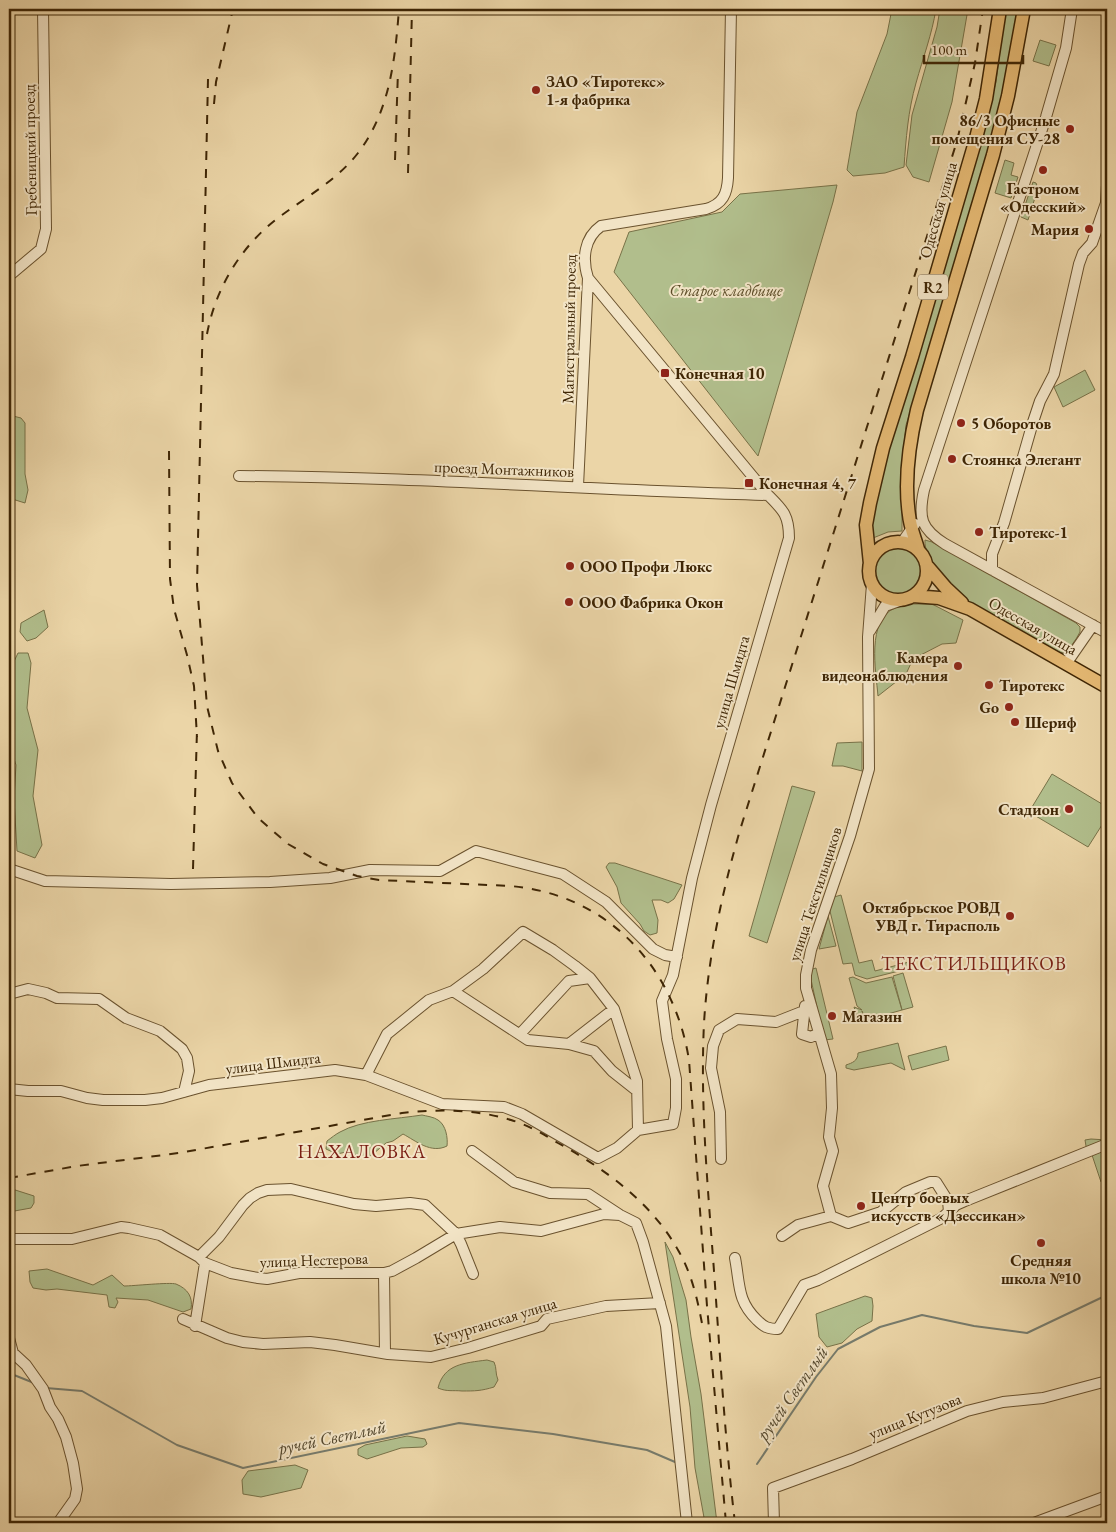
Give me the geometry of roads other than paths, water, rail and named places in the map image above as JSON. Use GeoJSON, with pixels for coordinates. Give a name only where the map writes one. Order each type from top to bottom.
{"type":"FeatureCollection","features":[{"type":"Feature","properties":{"kind":"main road","name":"Одесская улица"},"geometry":{"type":"LineString","coordinates":[[870,564],[866,525],[870,503],[883,448],[912,358],[975,142],[986,99],[1000,9]]}},
{"type":"Feature","properties":{"kind":"main road","name":"R2"},"geometry":{"type":"LineString","coordinates":[[970,609],[946,588],[928,567],[918,549],[911,528],[908,510],[909,452],[914,426],[993,155],[1008,96],[1024,9]]}},
{"type":"Feature","properties":{"kind":"main road"},"geometry":{"type":"LineString","coordinates":[[870,564],[873,556],[886,544],[894,541],[903,541],[918,549]]}},
{"type":"Feature","properties":{"kind":"main road","name":"R2"},"geometry":{"type":"LineString","coordinates":[[870,564],[869,574],[872,584],[884,597],[893,600],[939,598],[970,609]]}},
{"type":"Feature","properties":{"kind":"main road"},"geometry":{"type":"LineString","coordinates":[[907,598],[923,587],[928,567]]}},
{"type":"Feature","properties":{"kind":"main road","name":"Одесская улица"},"geometry":{"type":"LineString","coordinates":[[970,609],[1107,687]]}},
{"type":"Feature","properties":{"kind":"street","name":"Гребеницкий проезд"},"geometry":{"type":"LineString","coordinates":[[9,276],[41,249],[46,229],[44,9]]}},
{"type":"Feature","properties":{"kind":"street","name":"Магистральный проезд"},"geometry":{"type":"LineString","coordinates":[[578,486],[588,278],[585,265],[587,245],[592,234],[601,226],[706,209],[723,200],[727,189],[732,9]]}},
{"type":"Feature","properties":{"kind":"street"},"geometry":{"type":"LineString","coordinates":[[1072,9],[1066,48],[924,490],[921,518],[928,530],[936,538],[1107,633]]}},
{"type":"Feature","properties":{"kind":"street"},"geometry":{"type":"LineString","coordinates":[[992,570],[992,554],[1004,523],[1040,401],[1054,374],[1083,253],[1092,243],[1106,203],[1107,185]]}},
{"type":"Feature","properties":{"kind":"street","name":"улица Шмидта"},"geometry":{"type":"LineString","coordinates":[[9,1088],[28,1091],[61,1091],[103,1100],[145,1100],[162,1098],[209,1085],[335,1070],[366,1075],[442,1104],[504,1107],[522,1114],[598,1158],[617,1148],[638,1130],[673,1124],[676,1108],[676,1079],[662,1006],[664,996],[674,975],[692,878],[711,805],[789,538],[789,524],[786,514],[768,495],[588,278]]}},
{"type":"Feature","properties":{"kind":"street","name":"проезд Монтажников"},"geometry":{"type":"LineString","coordinates":[[239,476],[578,486],[660,492],[768,495]]}},
{"type":"Feature","properties":{"kind":"street"},"geometry":{"type":"LineString","coordinates":[[903,541],[911,528],[921,518]]}},
{"type":"Feature","properties":{"kind":"street","name":"улица Текстильщиков"},"geometry":{"type":"LineString","coordinates":[[831,1216],[823,1186],[833,1151],[830,1137],[832,1108],[831,1074],[806,988],[806,975],[810,950],[852,828],[869,769],[868,636],[872,584]]}},
{"type":"Feature","properties":{"kind":"street"},"geometry":{"type":"LineString","coordinates":[[868,636],[885,606],[907,598]]}},
{"type":"Feature","properties":{"kind":"street"},"geometry":{"type":"LineString","coordinates":[[1066,664],[1093,625]]}},
{"type":"Feature","properties":{"kind":"street"},"geometry":{"type":"LineString","coordinates":[[9,869],[45,881],[171,884],[270,882],[330,878],[370,870],[440,871],[476,851],[563,874],[606,902],[652,949],[665,955],[677,957]]}},
{"type":"Feature","properties":{"kind":"street"},"geometry":{"type":"LineString","coordinates":[[366,1075],[387,1034],[429,1000],[453,991],[483,969],[523,932],[553,950],[590,978],[614,1008],[637,1081],[638,1130]]}},
{"type":"Feature","properties":{"kind":"street"},"geometry":{"type":"LineString","coordinates":[[520,1034],[569,981],[590,978]]}},
{"type":"Feature","properties":{"kind":"street"},"geometry":{"type":"LineString","coordinates":[[806,988],[802,1034],[811,1037],[819,1033]]}},
{"type":"Feature","properties":{"kind":"street"},"geometry":{"type":"LineString","coordinates":[[9,994],[28,989],[46,993],[57,998],[99,999],[126,1018],[160,1031],[182,1049],[187,1058],[188,1071],[184,1092]]}},
{"type":"Feature","properties":{"kind":"street"},"geometry":{"type":"LineString","coordinates":[[453,991],[528,1040],[569,1044],[594,1051],[612,1071],[636,1090]]}},
{"type":"Feature","properties":{"kind":"street"},"geometry":{"type":"LineString","coordinates":[[569,1044],[614,1008]]}},
{"type":"Feature","properties":{"kind":"street"},"geometry":{"type":"LineString","coordinates":[[721,1159],[720,1112],[711,1068],[714,1046],[719,1030],[737,1019],[776,1022],[804,1011]]}},
{"type":"Feature","properties":{"kind":"street"},"geometry":{"type":"LineString","coordinates":[[735,1258],[740,1290],[745,1306],[749,1312],[769,1329],[778,1329],[804,1285],[942,1218],[956,1205],[1107,1144]]}},
{"type":"Feature","properties":{"kind":"street"},"geometry":{"type":"LineString","coordinates":[[472,1152],[514,1182],[550,1193],[588,1194],[636,1223],[666,1326],[687,1523]]}},
{"type":"Feature","properties":{"kind":"street"},"geometry":{"type":"LineString","coordinates":[[782,1236],[798,1225],[831,1216],[848,1223],[881,1212],[906,1192],[930,1182],[936,1182],[948,1201],[949,1212]]}},
{"type":"Feature","properties":{"kind":"street"},"geometry":{"type":"LineString","coordinates":[[195,1326],[202,1260],[250,1198],[267,1190],[291,1189],[354,1204],[376,1206],[410,1203],[425,1205],[456,1234],[473,1274]]}},
{"type":"Feature","properties":{"kind":"street","name":"улица Нестерова"},"geometry":{"type":"LineString","coordinates":[[9,1239],[72,1239],[121,1227],[130,1228],[160,1235],[202,1260],[231,1273],[267,1279],[300,1273],[384,1273],[392,1271],[416,1258],[456,1234],[500,1227],[540,1231],[604,1214],[620,1215]]}},
{"type":"Feature","properties":{"kind":"street"},"geometry":{"type":"LineString","coordinates":[[384,1273],[385,1353]]}},
{"type":"Feature","properties":{"kind":"street","name":"Кучурганская улица"},"geometry":{"type":"LineString","coordinates":[[182,1320],[227,1338],[243,1342],[263,1344],[310,1342],[385,1353],[432,1356],[468,1348],[541,1326],[547,1319],[606,1306],[660,1302]]}},
{"type":"Feature","properties":{"kind":"street"},"geometry":{"type":"LineString","coordinates":[[9,1338],[11,1354],[26,1365],[40,1385],[50,1408],[58,1419],[66,1437],[74,1465],[77,1489],[75,1498],[58,1523]]}},
{"type":"Feature","properties":{"kind":"street","name":"улица Кутузова"},"geometry":{"type":"LineString","coordinates":[[774,1523],[772,1488],[967,1411],[1003,1402],[1043,1398],[1107,1381]]}},
{"type":"Feature","properties":{"kind":"street"},"geometry":{"type":"LineString","coordinates":[[1034,1523],[1107,1496]]}},
{"type":"Feature","properties":{"kind":"waterway","name":"ручей Светлый"},"geometry":{"type":"LineString","coordinates":[[757,1464],[816,1377],[838,1349],[880,1327],[922,1315],[974,1326],[1027,1333],[1107,1295]]}},
{"type":"Feature","properties":{"kind":"waterway","name":"ручей Светлый"},"geometry":{"type":"LineString","coordinates":[[9,1373],[34,1383]]}},
{"type":"Feature","properties":{"kind":"waterway","name":"ручей Светлый"},"geometry":{"type":"LineString","coordinates":[[46,1388],[82,1391],[177,1445],[243,1468],[459,1423],[553,1434],[647,1450],[675,1462]]}},
{"type":"Feature","properties":{"kind":"railway"},"geometry":{"type":"LineString","coordinates":[[214,104],[216,82],[233,9]]}},
{"type":"Feature","properties":{"kind":"railway"},"geometry":{"type":"LineString","coordinates":[[207,334],[211,316],[224,283],[244,252],[268,226],[322,187],[350,163],[369,137],[384,102],[389,84],[393,66],[399,9]]}},
{"type":"Feature","properties":{"kind":"railway"},"geometry":{"type":"LineString","coordinates":[[408,173],[412,9]]}},
{"type":"Feature","properties":{"kind":"railway"},"geometry":{"type":"LineString","coordinates":[[735,1523],[723,1397],[704,1116],[704,1023],[712,950],[727,877],[740,830],[957,141],[975,63],[983,9]]}},
{"type":"Feature","properties":{"kind":"railway"},"geometry":{"type":"LineString","coordinates":[[395,160],[398,71]]}},
{"type":"Feature","properties":{"kind":"railway"},"geometry":{"type":"LineString","coordinates":[[208,79],[197,585],[207,706],[218,751],[232,783],[258,818],[288,844],[323,864],[357,876],[379,880],[510,886],[545,892],[577,903],[605,920],[630,941],[651,966],[668,994],[681,1026],[689,1060],[707,1306],[726,1523]]}},
{"type":"Feature","properties":{"kind":"railway"},"geometry":{"type":"LineString","coordinates":[[169,451],[170,579],[174,609],[194,686],[197,737]]}},
{"type":"Feature","properties":{"kind":"railway"},"geometry":{"type":"LineString","coordinates":[[193,869],[197,730]]}},
{"type":"Feature","properties":{"kind":"railway"},"geometry":{"type":"LineString","coordinates":[[9,1178],[77,1166],[179,1153],[402,1113],[457,1111],[497,1116],[529,1127],[576,1153],[626,1188],[641,1202],[667,1233],[683,1259],[694,1288],[703,1329]]}},
{"type":"Feature","properties":{"kind":"place","name":"ЗАО «Тиротекс» 1-я фабрика"},"geometry":{"type":"Point","coordinates":[536,90]}},
{"type":"Feature","properties":{"kind":"place","name":"86/3 Офисные помещения СУ-28"},"geometry":{"type":"Point","coordinates":[1070,129]}},
{"type":"Feature","properties":{"kind":"place","name":"Гастроном «Одесский»"},"geometry":{"type":"Point","coordinates":[1043,170]}},
{"type":"Feature","properties":{"kind":"place","name":"Мария"},"geometry":{"type":"Point","coordinates":[1089,229]}},
{"type":"Feature","properties":{"kind":"place","name":"Конечная 10"},"geometry":{"type":"Point","coordinates":[665,373]}},
{"type":"Feature","properties":{"kind":"place","name":"5 Оборотов"},"geometry":{"type":"Point","coordinates":[961,423]}},
{"type":"Feature","properties":{"kind":"place","name":"Стоянка Элегант"},"geometry":{"type":"Point","coordinates":[952,459]}},
{"type":"Feature","properties":{"kind":"place","name":"Конечная 4, 7"},"geometry":{"type":"Point","coordinates":[749,483]}},
{"type":"Feature","properties":{"kind":"place","name":"Тиротекс-1"},"geometry":{"type":"Point","coordinates":[979,532]}},
{"type":"Feature","properties":{"kind":"place","name":"ООО Профи Люкс"},"geometry":{"type":"Point","coordinates":[570,566]}},
{"type":"Feature","properties":{"kind":"place","name":"ООО Фабрика Окон"},"geometry":{"type":"Point","coordinates":[569,602]}},
{"type":"Feature","properties":{"kind":"place","name":"Камера видеонаблюдения"},"geometry":{"type":"Point","coordinates":[958,666]}},
{"type":"Feature","properties":{"kind":"place","name":"Тиротекс"},"geometry":{"type":"Point","coordinates":[989,685]}},
{"type":"Feature","properties":{"kind":"place","name":"Go"},"geometry":{"type":"Point","coordinates":[1009,707]}},
{"type":"Feature","properties":{"kind":"place","name":"Шериф"},"geometry":{"type":"Point","coordinates":[1015,722]}},
{"type":"Feature","properties":{"kind":"place","name":"Стадион"},"geometry":{"type":"Point","coordinates":[1069,809]}},
{"type":"Feature","properties":{"kind":"place","name":"Октябрьское РОВД УВД г. Тирасполь"},"geometry":{"type":"Point","coordinates":[1010,916]}},
{"type":"Feature","properties":{"kind":"place","name":"Магазин"},"geometry":{"type":"Point","coordinates":[832,1016]}},
{"type":"Feature","properties":{"kind":"place","name":"Центр боевых искусств «Дзессикан»"},"geometry":{"type":"Point","coordinates":[861,1206]}},
{"type":"Feature","properties":{"kind":"place","name":"Средняя школа №10"},"geometry":{"type":"Point","coordinates":[1041,1243]}},
{"type":"Feature","properties":{"kind":"district","name":"ТЕКСТИЛЬЩИКОВ"},"geometry":{"type":"Point","coordinates":[974,963]}},
{"type":"Feature","properties":{"kind":"district","name":"НАХАЛОВКА"},"geometry":{"type":"Point","coordinates":[362,1151]}},
{"type":"Feature","properties":{"kind":"park label","name":"Старое кладбище"},"geometry":{"type":"Point","coordinates":[726,290]}}]}
